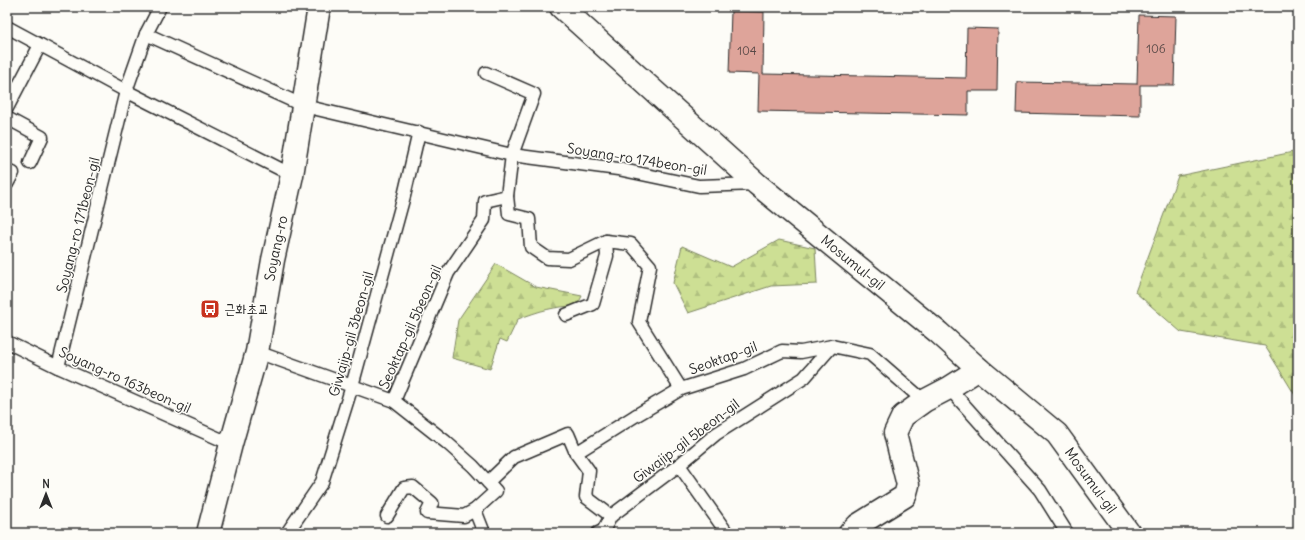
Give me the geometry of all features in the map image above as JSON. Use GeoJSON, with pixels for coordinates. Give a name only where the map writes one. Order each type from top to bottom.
{"type":"FeatureCollection","features":[{"type":"Feature","properties":{"kind":"street","name":"Soyang-ro"},"geometry":{"type":"LineString","coordinates":[[208,533],[257,352],[273,260],[292,175],[319,7]]}},
{"type":"Feature","properties":{"kind":"street","name":"Mosumul-gil"},"geometry":{"type":"LineString","coordinates":[[561,7],[757,184],[940,333],[979,369],[1057,434],[1129,533]]}},
{"type":"Feature","properties":{"kind":"street"},"geometry":{"type":"LineString","coordinates":[[850,533],[858,525],[905,496],[908,485],[895,433],[903,416],[924,401],[949,388],[979,369]]}},
{"type":"Feature","properties":{"kind":"lane","name":"Soyang-ro 171beon-gil"},"geometry":{"type":"LineString","coordinates":[[58,367],[126,90],[146,34],[160,7]]}},
{"type":"Feature","properties":{"kind":"lane"},"geometry":{"type":"LineString","coordinates":[[7,27],[292,175]]}},
{"type":"Feature","properties":{"kind":"lane","name":"Soyang-ro 174beon-gil"},"geometry":{"type":"LineString","coordinates":[[146,34],[304,106],[512,155],[618,169],[699,186],[757,184]]}},
{"type":"Feature","properties":{"kind":"lane"},"geometry":{"type":"LineString","coordinates":[[7,108],[40,45]]}},
{"type":"Feature","properties":{"kind":"lane"},"geometry":{"type":"LineString","coordinates":[[486,73],[534,94],[512,155],[507,196],[509,214],[529,219],[531,247],[547,258],[569,259],[606,241],[631,244],[650,266],[639,322],[681,388]]}},
{"type":"Feature","properties":{"kind":"lane"},"geometry":{"type":"LineString","coordinates":[[7,118],[42,138],[30,163]]}},
{"type":"Feature","properties":{"kind":"lane","name":"Giwajip-gil 3beon-gil"},"geometry":{"type":"LineString","coordinates":[[287,533],[322,482],[352,386],[404,196],[419,132]]}},
{"type":"Feature","properties":{"kind":"lane","name":"Seoktap-gil 5beon-gil"},"geometry":{"type":"LineString","coordinates":[[394,401],[448,273],[484,220],[485,201],[507,196]]}},
{"type":"Feature","properties":{"kind":"lane"},"geometry":{"type":"LineString","coordinates":[[566,315],[593,304],[607,256],[606,241]]}},
{"type":"Feature","properties":{"kind":"lane","name":"Soyang-ro 163beon-gil"},"geometry":{"type":"LineString","coordinates":[[7,342],[58,367],[231,444]]}},
{"type":"Feature","properties":{"kind":"lane","name":"Seoktap-gil"},"geometry":{"type":"LineString","coordinates":[[576,453],[681,388],[744,370],[782,351],[801,352],[832,346],[870,354],[924,401]]}},
{"type":"Feature","properties":{"kind":"lane","name":"Giwajip-gil 5beon-gil"},"geometry":{"type":"LineString","coordinates":[[602,532],[611,516],[679,465],[716,434],[804,378],[832,346]]}},
{"type":"Feature","properties":{"kind":"lane"},"geometry":{"type":"LineString","coordinates":[[257,352],[394,401],[446,442],[473,466],[496,491],[475,510],[464,516],[427,513],[432,503],[413,487],[404,488],[387,516]]}},
{"type":"Feature","properties":{"kind":"lane"},"geometry":{"type":"LineString","coordinates":[[949,388],[1040,490],[1067,533]]}},
{"type":"Feature","properties":{"kind":"lane"},"geometry":{"type":"LineString","coordinates":[[488,482],[514,457],[568,434],[576,453],[589,471],[586,497],[611,516]]}},
{"type":"Feature","properties":{"kind":"lane"},"geometry":{"type":"LineString","coordinates":[[679,465],[727,533]]}},
{"type":"Feature","properties":{"kind":"lane"},"geometry":{"type":"LineString","coordinates":[[475,510],[484,533]]}},
{"type":"Feature","properties":{"kind":"green space"},"geometry":{"type":"Polygon","coordinates":[[[1298,151],[1298,400],[1265,346],[1181,332],[1135,292],[1178,176],[1298,151]]]}},
{"type":"Feature","properties":{"kind":"green space"},"geometry":{"type":"Polygon","coordinates":[[[779,240],[815,248],[817,284],[771,286],[688,313],[673,283],[682,246],[731,267],[779,240]]]}},
{"type":"Feature","properties":{"kind":"green space"},"geometry":{"type":"Polygon","coordinates":[[[496,264],[536,287],[582,296],[577,306],[547,310],[518,319],[507,342],[500,339],[490,369],[452,358],[458,320],[496,264]]]}},
{"type":"Feature","properties":{"kind":"building"},"geometry":{"type":"Polygon","coordinates":[[[731,11],[764,12],[763,74],[966,78],[967,28],[998,29],[997,91],[968,91],[968,115],[758,111],[759,74],[729,73],[731,11]]]}},
{"type":"Feature","properties":{"kind":"building"},"geometry":{"type":"Polygon","coordinates":[[[1139,15],[1176,16],[1174,85],[1140,85],[1140,116],[1016,113],[1017,82],[1137,84],[1139,15]]]}},
{"type":"Feature","properties":{"kind":"place","name":"근화초교"},"geometry":{"type":"Point","coordinates":[210,309]}}]}
